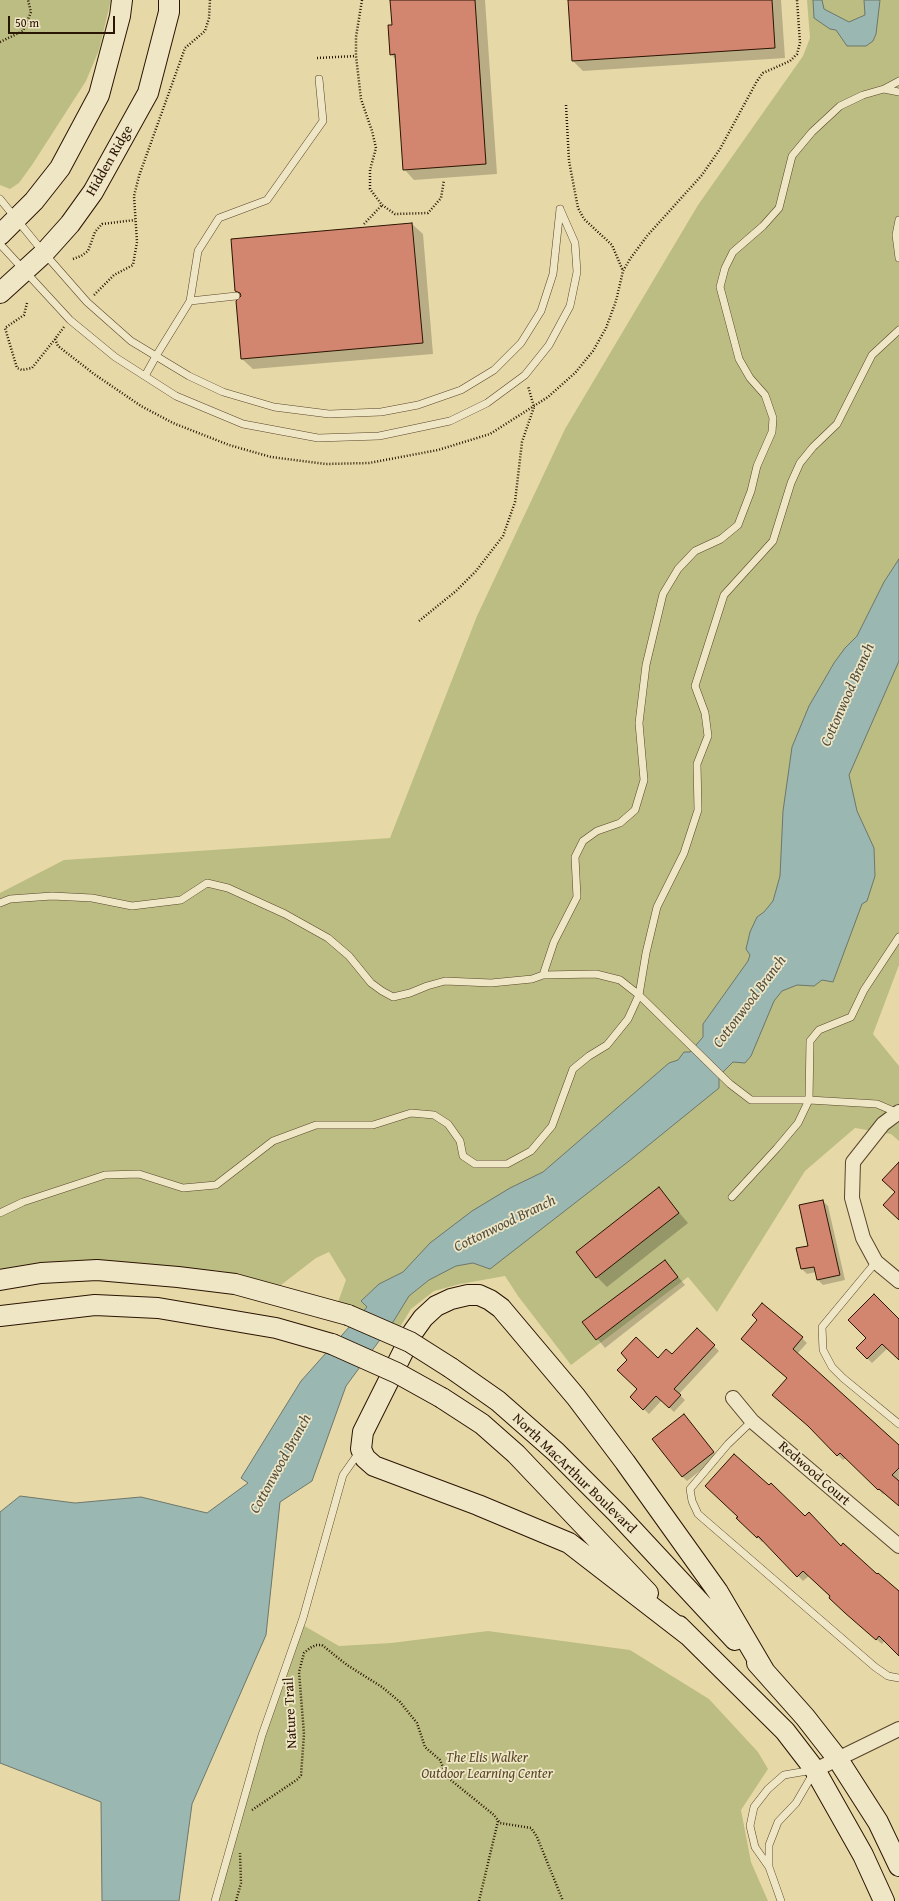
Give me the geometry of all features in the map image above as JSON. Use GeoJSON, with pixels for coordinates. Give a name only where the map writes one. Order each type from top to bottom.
{"type":"FeatureCollection","features":[{"type":"Feature","properties":{"kind":"main road"},"geometry":{"type":"LineString","coordinates":[[0,235],[34,201],[60,168],[99,95],[120,16],[122,0]]}},
{"type":"Feature","properties":{"kind":"main road","name":"Hidden Ridge"},"geometry":{"type":"LineString","coordinates":[[0,293],[25,272],[44,253],[70,224],[93,192],[148,93],[169,12],[169,0]]}},
{"type":"Feature","properties":{"kind":"main road","name":"North MacArthur Boulevard"},"geometry":{"type":"LineString","coordinates":[[0,1280],[41,1272],[97,1270],[178,1276],[235,1284],[348,1316],[410,1342],[451,1368],[498,1401],[556,1452],[616,1512],[765,1672],[805,1717],[837,1758],[878,1822],[899,1866]]}},
{"type":"Feature","properties":{"kind":"main road"},"geometry":{"type":"LineString","coordinates":[[688,1635],[569,1543],[478,1505],[374,1466],[365,1458],[361,1449],[363,1432],[413,1332],[423,1318],[436,1306],[451,1299],[468,1295],[479,1295],[490,1300],[501,1308],[576,1397],[625,1462],[718,1592],[765,1672]]}},
{"type":"Feature","properties":{"kind":"main road","name":"North MacArthur Boulevard"},"geometry":{"type":"LineString","coordinates":[[0,1316],[94,1305],[158,1308],[276,1328],[332,1344],[397,1374],[442,1398],[482,1424],[516,1454],[688,1635],[785,1731],[815,1770],[863,1855],[884,1901]]}},
{"type":"Feature","properties":{"kind":"street"},"geometry":{"type":"LineString","coordinates":[[898,1112],[883,1124],[853,1162],[852,1198],[863,1238],[876,1262],[899,1282]]}},
{"type":"Feature","properties":{"kind":"street","name":"Redwood Court"},"geometry":{"type":"LineString","coordinates":[[733,1398],[752,1421],[899,1546]]}},
{"type":"Feature","properties":{"kind":"street"},"geometry":{"type":"LineString","coordinates":[[815,1770],[899,1729]]}},
{"type":"Feature","properties":{"kind":"lane"},"geometry":{"type":"LineString","coordinates":[[145,376],[190,301],[198,251],[219,218],[267,200],[324,121],[318,79]]}},
{"type":"Feature","properties":{"kind":"lane"},"geometry":{"type":"LineString","coordinates":[[543,975],[554,942],[577,897],[575,857],[583,841],[597,831],[620,823],[635,810],[644,780],[639,723],[646,664],[663,594],[678,569],[695,551],[721,538],[738,525],[751,491],[758,466],[772,432],[773,418],[765,396],[750,378],[739,359],[720,287],[725,268],[733,252],[764,226],[779,208],[792,156],[812,132],[840,106],[863,95],[884,89],[899,81]]}},
{"type":"Feature","properties":{"kind":"lane"},"geometry":{"type":"LineString","coordinates":[[884,89],[899,92]]}},
{"type":"Feature","properties":{"kind":"lane"},"geometry":{"type":"LineString","coordinates":[[0,199],[44,253],[88,302],[131,341],[189,376],[223,392],[274,407],[329,414],[381,412],[418,405],[461,390],[494,370],[521,343],[541,311],[553,274],[560,209],[575,243],[577,272],[570,306],[549,345],[525,375],[486,403],[450,421],[380,436],[318,438],[243,424],[176,396],[115,357],[70,320],[0,244]]}},
{"type":"Feature","properties":{"kind":"lane"},"geometry":{"type":"LineString","coordinates":[[899,220],[896,235],[899,258]]}},
{"type":"Feature","properties":{"kind":"lane"},"geometry":{"type":"LineString","coordinates":[[190,301],[236,296]]}},
{"type":"Feature","properties":{"kind":"lane"},"geometry":{"type":"LineString","coordinates":[[0,1213],[23,1202],[105,1175],[139,1174],[183,1188],[216,1185],[273,1141],[316,1125],[373,1125],[411,1113],[434,1115],[448,1124],[460,1141],[463,1156],[475,1164],[507,1164],[531,1151],[552,1126],[573,1070],[589,1056],[607,1045],[628,1019],[640,995],[646,953],[657,907],[684,853],[698,810],[696,764],[708,736],[705,713],[695,686],[724,595],[773,541],[791,483],[800,463],[813,446],[837,424],[872,355],[899,330]]}},
{"type":"Feature","properties":{"kind":"lane"},"geometry":{"type":"LineString","coordinates":[[0,903],[10,899],[52,896],[92,898],[132,906],[181,900],[207,882],[228,888],[285,914],[328,938],[349,956],[372,983],[382,991],[394,996],[410,993],[444,981],[491,983],[532,979],[543,975],[596,974],[620,980],[640,995],[730,1084],[751,1100],[809,1100],[877,1104],[898,1112]]}},
{"type":"Feature","properties":{"kind":"lane"},"geometry":{"type":"LineString","coordinates":[[732,1197],[798,1124],[809,1100],[810,1041],[819,1030],[851,1017],[864,990],[899,938]]}},
{"type":"Feature","properties":{"kind":"lane"},"geometry":{"type":"LineString","coordinates":[[876,1262],[822,1327],[823,1350],[832,1367],[843,1378],[899,1424]]}},
{"type":"Feature","properties":{"kind":"lane"},"geometry":{"type":"LineString","coordinates":[[752,1421],[728,1444],[690,1489],[692,1501],[698,1514],[875,1667],[888,1676],[899,1678]]}},
{"type":"Feature","properties":{"kind":"lane"},"geometry":{"type":"LineString","coordinates":[[215,1901],[262,1735],[304,1618],[343,1475],[361,1449]]}},
{"type":"Feature","properties":{"kind":"lane"},"geometry":{"type":"LineString","coordinates":[[782,1901],[769,1867],[755,1847],[750,1826],[754,1807],[768,1789],[784,1775],[815,1770]]}},
{"type":"Feature","properties":{"kind":"lane"},"geometry":{"type":"LineString","coordinates":[[769,1867],[769,1845],[778,1822],[796,1803],[815,1770]]}},
{"type":"Feature","properties":{"kind":"path"},"geometry":{"type":"LineString","coordinates":[[0,42],[23,31],[31,12],[28,0]]}},
{"type":"Feature","properties":{"kind":"path"},"geometry":{"type":"LineString","coordinates":[[88,302],[114,275],[133,265],[137,242],[134,196],[139,176],[185,48],[204,31],[210,18],[210,0]]}},
{"type":"Feature","properties":{"kind":"path"},"geometry":{"type":"LineString","coordinates":[[362,0],[356,37],[356,56],[361,99],[376,148],[370,170],[370,190],[382,205],[395,214],[428,213],[441,198],[444,180]]}},
{"type":"Feature","properties":{"kind":"path"},"geometry":{"type":"LineString","coordinates":[[55,339],[58,346],[141,406],[173,423],[229,445],[271,457],[326,464],[369,463],[438,450],[490,434],[534,407],[575,373],[593,351],[606,328],[616,301],[623,271],[647,236],[702,175],[720,149],[756,81],[763,73],[790,61],[797,54],[800,43],[797,0]]}},
{"type":"Feature","properties":{"kind":"path"},"geometry":{"type":"LineString","coordinates":[[317,58],[356,56]]}},
{"type":"Feature","properties":{"kind":"path"},"geometry":{"type":"LineString","coordinates":[[566,105],[569,161],[578,208],[584,219],[612,246],[623,271]]}},
{"type":"Feature","properties":{"kind":"path"},"geometry":{"type":"LineString","coordinates":[[364,224],[382,205]]}},
{"type":"Feature","properties":{"kind":"path"},"geometry":{"type":"LineString","coordinates":[[73,259],[88,251],[95,232],[102,224],[135,220]]}},
{"type":"Feature","properties":{"kind":"path"},"geometry":{"type":"LineString","coordinates":[[27,304],[24,315],[5,328],[17,368],[22,370],[32,368],[70,320]]}},
{"type":"Feature","properties":{"kind":"path"},"geometry":{"type":"LineString","coordinates":[[419,621],[456,591],[476,571],[503,536],[515,502],[522,442],[534,407],[525,375]]}},
{"type":"Feature","properties":{"kind":"path","name":"Nature Trail"},"geometry":{"type":"LineString","coordinates":[[249,1814],[252,1810],[298,1779],[301,1775],[304,1734],[298,1672],[304,1653],[316,1645],[322,1645],[347,1665],[382,1687],[400,1702],[417,1723],[425,1747],[440,1760],[447,1777],[500,1823],[531,1828],[537,1837],[563,1901]]}},
{"type":"Feature","properties":{"kind":"path"},"geometry":{"type":"LineString","coordinates":[[479,1901],[499,1821]]}},
{"type":"Feature","properties":{"kind":"path"},"geometry":{"type":"LineString","coordinates":[[236,1901],[241,1883],[241,1846]]}},
{"type":"Feature","properties":{"kind":"green space"},"geometry":{"type":"Polygon","coordinates":[[[0,0],[111,0],[99,50],[86,81],[32,165],[19,183],[10,189],[0,185],[0,0]]]}},
{"type":"Feature","properties":{"kind":"green space"},"geometry":{"type":"Polygon","coordinates":[[[807,0],[899,0],[899,965],[873,1034],[899,1066],[899,1141],[891,1134],[855,1128],[805,1171],[717,1312],[688,1277],[571,1365],[518,1296],[505,1276],[460,1284],[434,1291],[411,1309],[400,1327],[338,1302],[346,1280],[329,1252],[316,1258],[281,1285],[222,1271],[94,1260],[0,1269],[0,893],[64,860],[390,838],[477,616],[565,429],[698,205],[803,56],[810,38],[807,0]]]}},
{"type":"Feature","properties":{"kind":"green space","name":"The Elis Walker Outdoor Learning Center"},"geometry":{"type":"Polygon","coordinates":[[[301,1624],[339,1646],[391,1643],[488,1631],[630,1650],[709,1699],[758,1752],[768,1769],[741,1810],[751,1862],[768,1901],[214,1901],[256,1756],[301,1624]]]}},
{"type":"Feature","properties":{"kind":"water"},"geometry":{"type":"Polygon","coordinates":[[[813,0],[822,0],[824,9],[849,22],[865,15],[864,0],[880,0],[876,34],[873,41],[866,46],[847,46],[836,30],[830,29],[814,18],[813,0]]]}},
{"type":"Feature","properties":{"kind":"water","name":"Cottonwood Branch"},"geometry":{"type":"Polygon","coordinates":[[[899,559],[899,661],[849,775],[857,811],[874,848],[875,876],[867,901],[862,904],[833,982],[822,980],[814,986],[797,985],[782,991],[774,1001],[751,1056],[745,1063],[733,1062],[719,1076],[719,1088],[629,1161],[490,1269],[473,1263],[456,1266],[429,1280],[409,1296],[393,1322],[346,1386],[312,1481],[280,1502],[266,1635],[192,1804],[179,1901],[102,1901],[101,1802],[0,1763],[0,1512],[20,1496],[75,1503],[141,1497],[207,1513],[248,1483],[241,1478],[301,1381],[367,1307],[361,1301],[379,1284],[403,1272],[430,1243],[472,1211],[510,1188],[543,1172],[669,1063],[678,1060],[684,1052],[690,1052],[703,1037],[703,1024],[748,961],[750,955],[746,949],[750,932],[757,917],[764,912],[773,901],[780,876],[783,811],[792,747],[809,706],[834,663],[845,648],[857,636],[884,582],[899,559]]]}},
{"type":"Feature","properties":{"kind":"building"},"geometry":{"type":"Polygon","coordinates":[[[390,0],[475,0],[486,164],[403,170],[395,54],[390,55],[388,25],[392,25],[390,0]]]}},
{"type":"Feature","properties":{"kind":"building"},"geometry":{"type":"Polygon","coordinates":[[[568,0],[772,0],[775,48],[572,61],[568,0]]]}},
{"type":"Feature","properties":{"kind":"building"},"geometry":{"type":"Polygon","coordinates":[[[412,223],[423,343],[241,359],[236,301],[241,296],[240,293],[235,291],[231,239],[412,223]]]}},
{"type":"Feature","properties":{"kind":"building"},"geometry":{"type":"Polygon","coordinates":[[[899,1162],[899,1220],[883,1205],[895,1192],[882,1180],[899,1162]]]}},
{"type":"Feature","properties":{"kind":"building"},"geometry":{"type":"Polygon","coordinates":[[[659,1187],[679,1213],[596,1278],[576,1252],[659,1187]]]}},
{"type":"Feature","properties":{"kind":"building"},"geometry":{"type":"Polygon","coordinates":[[[823,1200],[840,1275],[817,1280],[814,1267],[801,1269],[796,1248],[808,1246],[799,1205],[823,1200]]]}},
{"type":"Feature","properties":{"kind":"building"},"geometry":{"type":"Polygon","coordinates":[[[665,1260],[678,1277],[596,1340],[582,1322],[665,1260]]]}},
{"type":"Feature","properties":{"kind":"building"},"geometry":{"type":"Polygon","coordinates":[[[874,1294],[899,1319],[899,1360],[882,1344],[867,1359],[856,1348],[866,1338],[848,1320],[874,1294]]]}},
{"type":"Feature","properties":{"kind":"building"},"geometry":{"type":"Polygon","coordinates":[[[762,1303],[803,1337],[793,1349],[899,1445],[899,1468],[892,1475],[899,1481],[899,1506],[879,1489],[878,1490],[840,1453],[837,1456],[808,1426],[772,1395],[787,1378],[741,1339],[757,1320],[752,1315],[762,1303]]]}},
{"type":"Feature","properties":{"kind":"building"},"geometry":{"type":"Polygon","coordinates":[[[697,1328],[715,1345],[674,1389],[681,1395],[669,1408],[656,1396],[643,1410],[630,1397],[637,1389],[617,1370],[627,1360],[621,1353],[636,1337],[658,1358],[666,1349],[672,1354],[697,1328]]]}},
{"type":"Feature","properties":{"kind":"building"},"geometry":{"type":"Polygon","coordinates":[[[684,1414],[714,1452],[682,1477],[652,1439],[684,1414]]]}},
{"type":"Feature","properties":{"kind":"building"},"geometry":{"type":"Polygon","coordinates":[[[734,1454],[769,1485],[771,1483],[805,1516],[809,1512],[841,1546],[843,1543],[877,1574],[878,1573],[899,1591],[899,1656],[879,1636],[876,1640],[845,1613],[829,1598],[830,1596],[803,1571],[797,1577],[758,1536],[757,1538],[736,1518],[738,1517],[705,1486],[734,1454]]]}}]}
